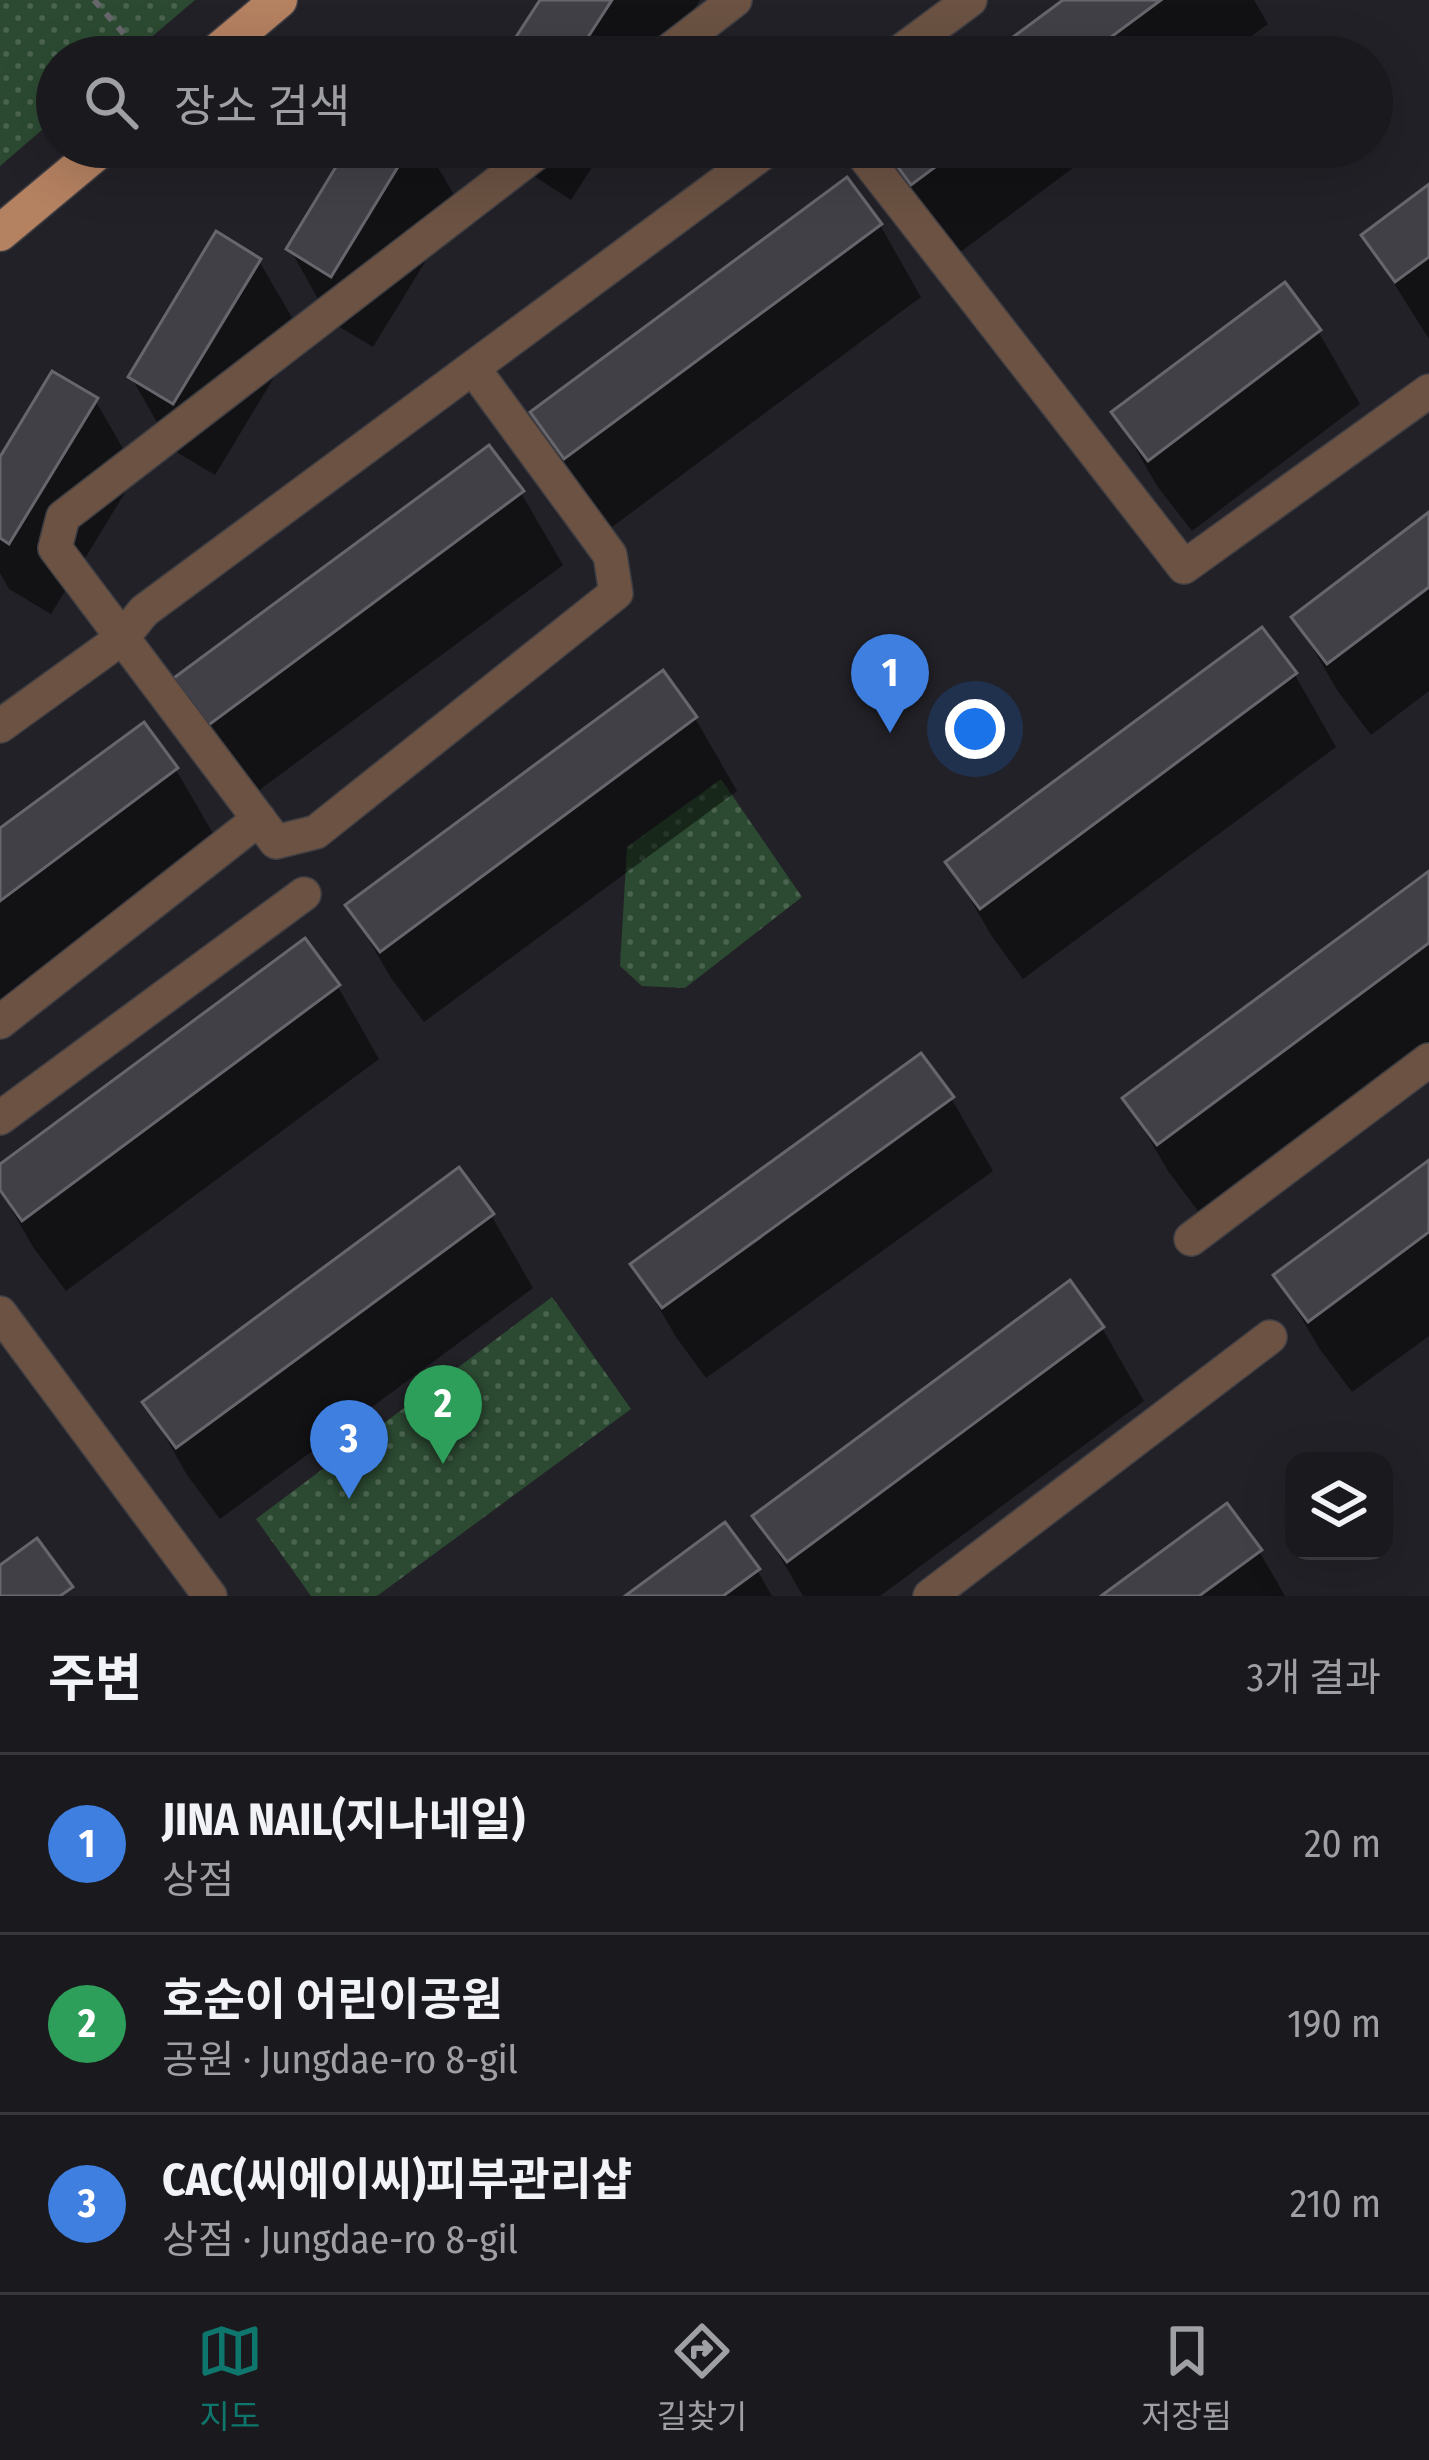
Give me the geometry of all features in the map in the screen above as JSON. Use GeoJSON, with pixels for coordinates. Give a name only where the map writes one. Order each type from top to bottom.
{"type":"FeatureCollection","features":[{"type":"Feature","properties":{"kind":"main road"},"geometry":{"type":"LineString","coordinates":[[236,36],[279,0]]}},
{"type":"Feature","properties":{"kind":"main road"},"geometry":{"type":"LineString","coordinates":[[0,233],[78,168]]}},
{"type":"Feature","properties":{"kind":"street"},"geometry":{"type":"LineString","coordinates":[[688,36],[735,0]]}},
{"type":"Feature","properties":{"kind":"street"},"geometry":{"type":"LineString","coordinates":[[921,36],[970,0]]}},
{"type":"Feature","properties":{"kind":"street"},"geometry":{"type":"LineString","coordinates":[[473,368],[610,555],[616,593],[316,832],[276,842],[55,548],[63,517],[517,168]]}},
{"type":"Feature","properties":{"kind":"street"},"geometry":{"type":"LineString","coordinates":[[0,725],[122,638],[145,611],[743,168]]}},
{"type":"Feature","properties":{"kind":"street"},"geometry":{"type":"LineString","coordinates":[[873,168],[1184,567],[1429,391]]}},
{"type":"Feature","properties":{"kind":"street"},"geometry":{"type":"LineString","coordinates":[[0,1022],[259,819]]}},
{"type":"Feature","properties":{"kind":"street"},"geometry":{"type":"LineString","coordinates":[[0,1118],[304,894]]}},
{"type":"Feature","properties":{"kind":"street"},"geometry":{"type":"LineString","coordinates":[[1191,1239],[1429,1060]]}},
{"type":"Feature","properties":{"kind":"street"},"geometry":{"type":"LineString","coordinates":[[0,1312],[210,1596]]}},
{"type":"Feature","properties":{"kind":"street"},"geometry":{"type":"LineString","coordinates":[[930,1596],[1270,1337]]}},
{"type":"Feature","properties":{"kind":"path"},"geometry":{"type":"LineString","coordinates":[[94,0],[126,36]]}},
{"type":"Feature","properties":{"kind":"green space"},"geometry":{"type":"Polygon","coordinates":[[[0,0],[195,0],[153,36],[36,36],[36,135],[0,166],[0,0]]]}},
{"type":"Feature","properties":{"kind":"green space"},"geometry":{"type":"Polygon","coordinates":[[[721,779],[802,897],[685,988],[642,986],[620,966],[627,847],[721,779]]]}},
{"type":"Feature","properties":{"kind":"green space"},"geometry":{"type":"Polygon","coordinates":[[[552,1297],[631,1409],[377,1596],[311,1596],[256,1519],[552,1297]]]}},
{"type":"Feature","properties":{"kind":"building"},"geometry":{"type":"Polygon","coordinates":[[[540,0],[612,0],[589,36],[517,36],[540,0]]]}},
{"type":"Feature","properties":{"kind":"building"},"geometry":{"type":"Polygon","coordinates":[[[1063,0],[1161,0],[1112,36],[1014,36],[1063,0]]]}},
{"type":"Feature","properties":{"kind":"building"},"geometry":{"type":"Polygon","coordinates":[[[335,168],[397,168],[331,277],[286,249],[335,168]]]}},
{"type":"Feature","properties":{"kind":"building"},"geometry":{"type":"Polygon","coordinates":[[[898,168],[934,168],[911,185],[898,168]]]}},
{"type":"Feature","properties":{"kind":"building"},"geometry":{"type":"Polygon","coordinates":[[[847,177],[882,224],[564,459],[530,412],[847,177]]]}},
{"type":"Feature","properties":{"kind":"building"},"geometry":{"type":"Polygon","coordinates":[[[1429,184],[1429,257],[1395,282],[1361,235],[1429,184]]]}},
{"type":"Feature","properties":{"kind":"building"},"geometry":{"type":"Polygon","coordinates":[[[216,231],[261,259],[173,404],[128,377],[216,231]]]}},
{"type":"Feature","properties":{"kind":"building"},"geometry":{"type":"Polygon","coordinates":[[[1285,282],[1321,330],[1148,461],[1111,412],[1285,282]]]}},
{"type":"Feature","properties":{"kind":"building"},"geometry":{"type":"Polygon","coordinates":[[[52,371],[98,398],[9,544],[0,538],[0,457],[52,371]]]}},
{"type":"Feature","properties":{"kind":"building"},"geometry":{"type":"Polygon","coordinates":[[[489,445],[524,491],[206,727],[171,680],[489,445]]]}},
{"type":"Feature","properties":{"kind":"building"},"geometry":{"type":"Polygon","coordinates":[[[1429,512],[1429,587],[1327,664],[1291,617],[1429,512]]]}},
{"type":"Feature","properties":{"kind":"building"},"geometry":{"type":"Polygon","coordinates":[[[1262,627],[1297,673],[980,909],[945,862],[1262,627]]]}},
{"type":"Feature","properties":{"kind":"building"},"geometry":{"type":"Polygon","coordinates":[[[663,670],[697,717],[380,952],[345,905],[663,670]]]}},
{"type":"Feature","properties":{"kind":"building"},"geometry":{"type":"Polygon","coordinates":[[[144,722],[178,768],[0,901],[0,828],[144,722]]]}},
{"type":"Feature","properties":{"kind":"building"},"geometry":{"type":"Polygon","coordinates":[[[1429,871],[1429,943],[1157,1145],[1122,1098],[1429,871]]]}},
{"type":"Feature","properties":{"kind":"building"},"geometry":{"type":"Polygon","coordinates":[[[305,938],[340,985],[22,1221],[0,1190],[0,1164],[305,938]]]}},
{"type":"Feature","properties":{"kind":"building"},"geometry":{"type":"Polygon","coordinates":[[[921,1053],[954,1097],[662,1308],[630,1264],[921,1053]]]}},
{"type":"Feature","properties":{"kind":"building"},"geometry":{"type":"Polygon","coordinates":[[[1429,1160],[1429,1232],[1308,1322],[1273,1275],[1429,1160]]]}},
{"type":"Feature","properties":{"kind":"building"},"geometry":{"type":"Polygon","coordinates":[[[459,1167],[494,1214],[176,1448],[142,1402],[459,1167]]]}},
{"type":"Feature","properties":{"kind":"building"},"geometry":{"type":"Polygon","coordinates":[[[1070,1280],[1104,1327],[787,1562],[752,1516],[1070,1280]]]}},
{"type":"Feature","properties":{"kind":"building"},"geometry":{"type":"Polygon","coordinates":[[[1227,1503],[1262,1550],[1199,1596],[1101,1596],[1227,1503]]]}},
{"type":"Feature","properties":{"kind":"building"},"geometry":{"type":"Polygon","coordinates":[[[725,1522],[760,1569],[723,1596],[625,1596],[725,1522]]]}},
{"type":"Feature","properties":{"kind":"building"},"geometry":{"type":"Polygon","coordinates":[[[37,1538],[73,1587],[60,1596],[0,1596],[0,1565],[37,1538]]]}},
{"type":"Feature","properties":{"kind":"place","name":"JINA NAIL(지나네일)"},"geometry":{"type":"Point","coordinates":[890,733]}},
{"type":"Feature","properties":{"kind":"place","name":"호순이 어린이공원"},"geometry":{"type":"Point","coordinates":[443,1464]}},
{"type":"Feature","properties":{"kind":"place","name":"CAC(씨에이씨)피부관리샵"},"geometry":{"type":"Point","coordinates":[349,1499]}}]}
